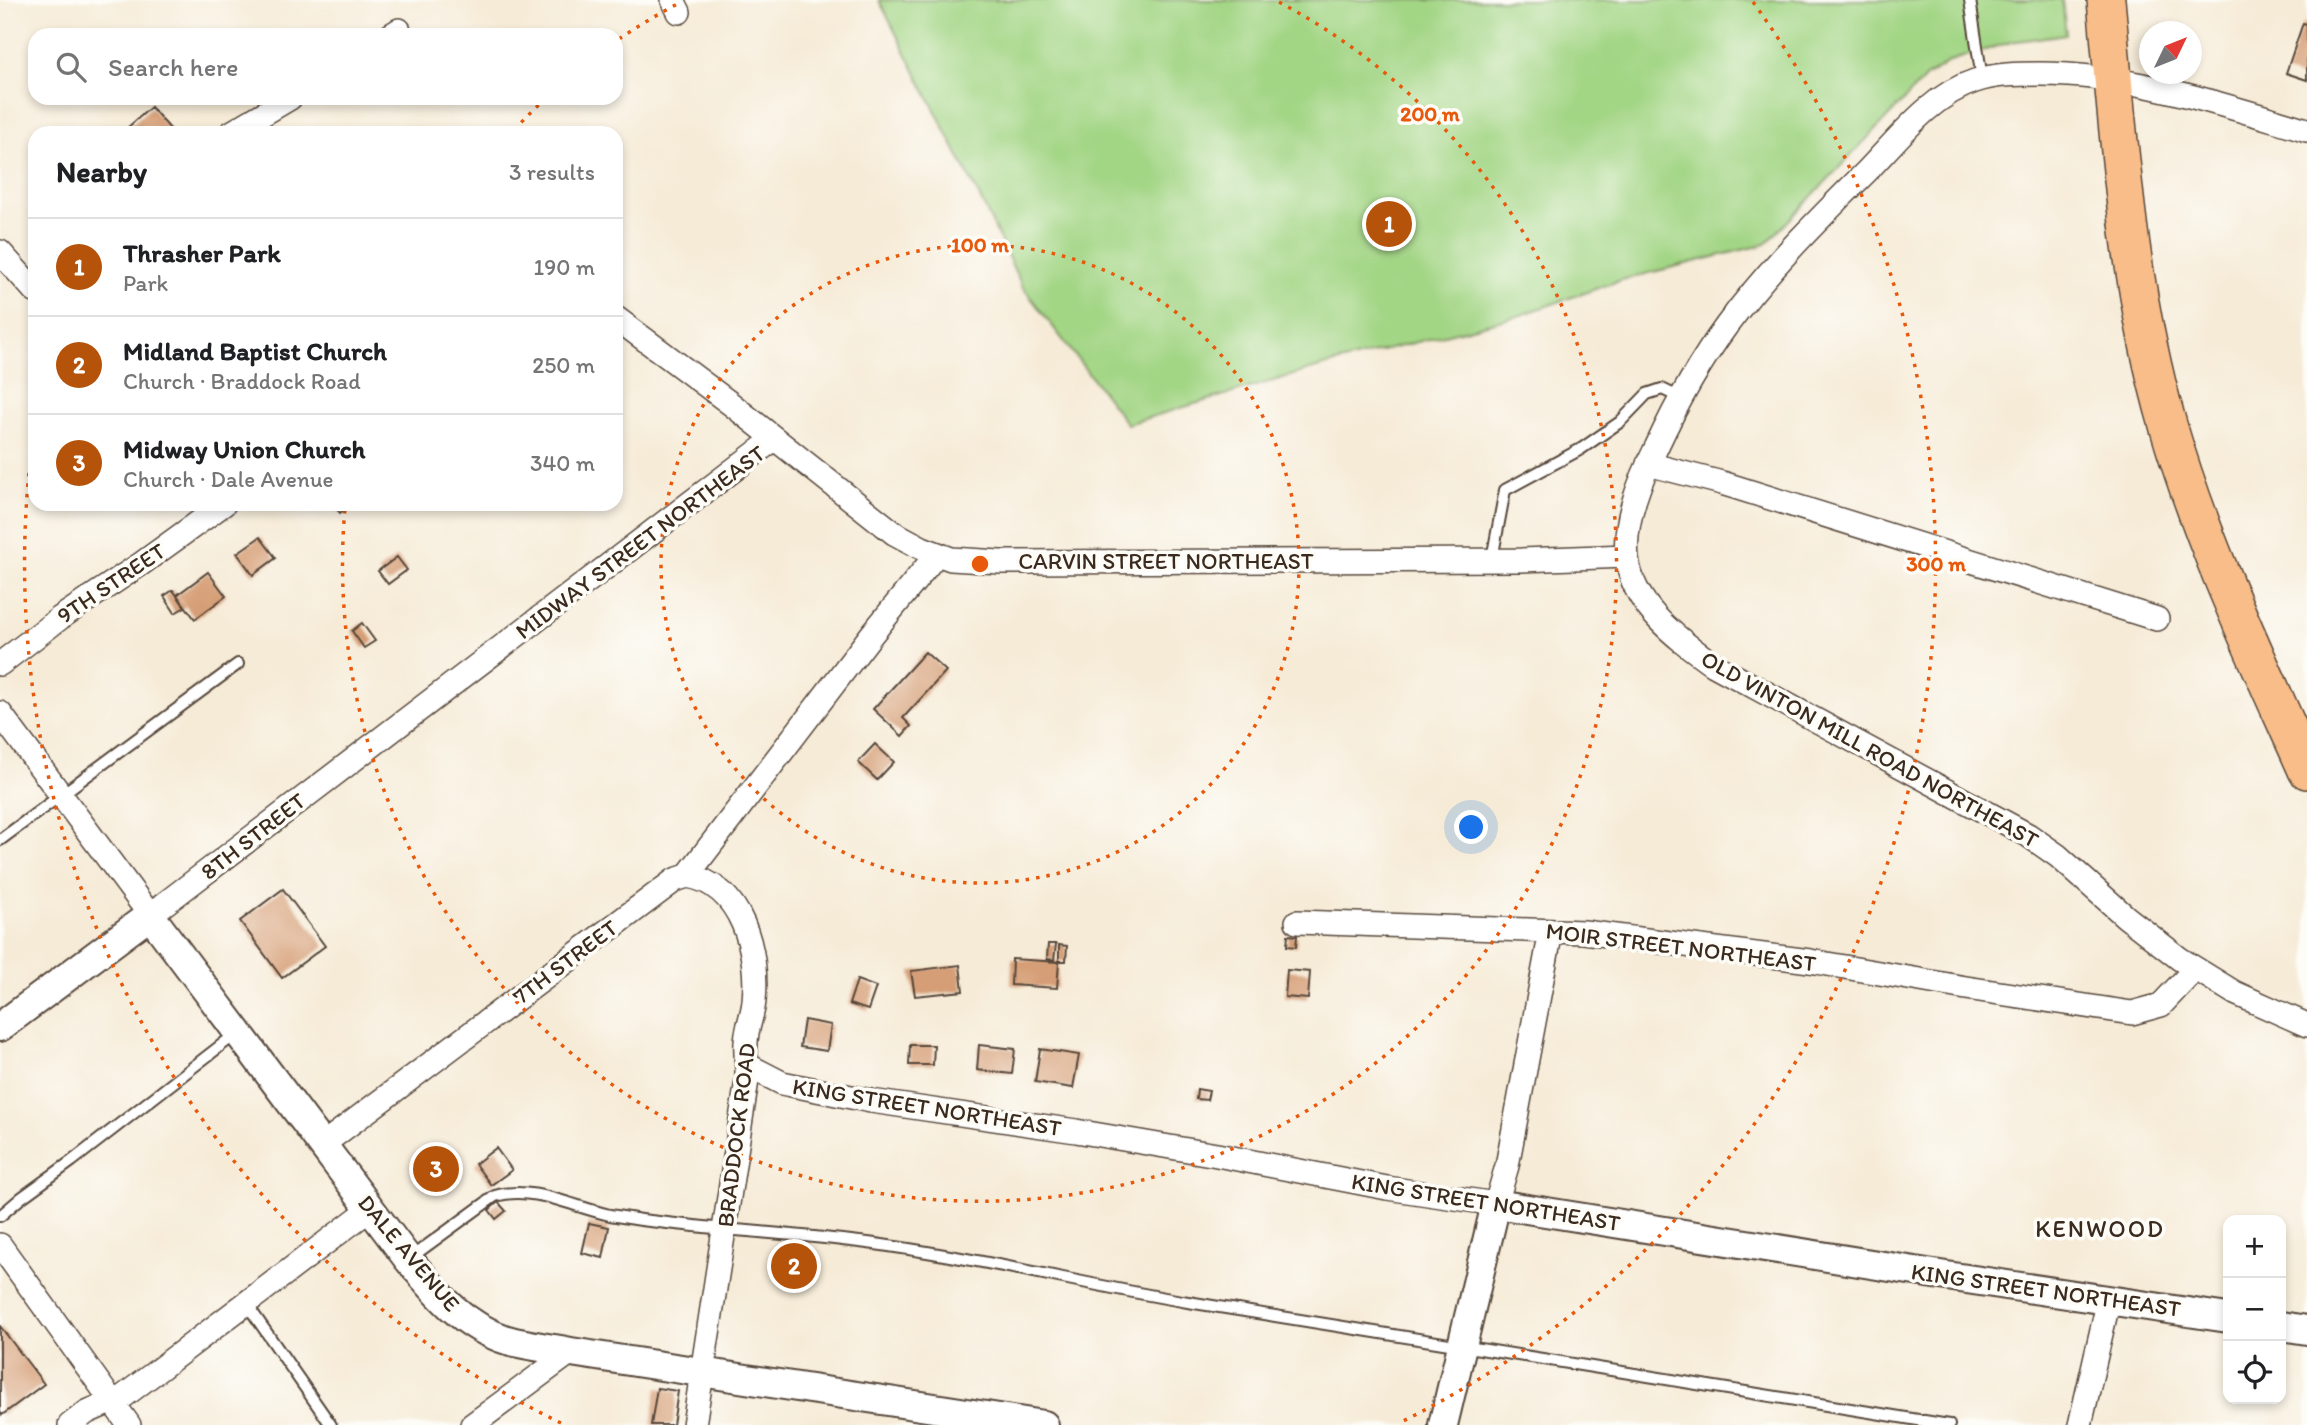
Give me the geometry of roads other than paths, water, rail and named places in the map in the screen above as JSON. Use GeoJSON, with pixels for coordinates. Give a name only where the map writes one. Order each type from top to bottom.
{"type":"FeatureCollection","features":[{"type":"Feature","properties":{"kind":"main road"},"geometry":{"type":"LineString","coordinates":[[2106,0],[2135,275],[2147,341],[2168,424],[2189,492],[2222,580],[2307,770]]}},
{"type":"Feature","properties":{"kind":"street","name":"OLD VINTON MILL ROAD NORTHEAST"},"geometry":{"type":"LineString","coordinates":[[2307,130],[2204,99],[2114,79],[2072,74],[2017,74],[1982,79],[1955,89],[1922,115],[1802,237],[1727,325],[1694,374],[1648,464],[1634,506],[1627,556],[1631,578],[1642,601],[1690,647],[1714,665],[2028,835],[2058,856],[2126,917],[2195,969],[2235,993],[2307,1026]]}},
{"type":"Feature","properties":{"kind":"street"},"geometry":{"type":"LineString","coordinates":[[244,126],[278,105]]}},
{"type":"Feature","properties":{"kind":"street"},"geometry":{"type":"LineString","coordinates":[[0,252],[28,283]]}},
{"type":"Feature","properties":{"kind":"street","name":"CARVIN STREET NORTHEAST"},"geometry":{"type":"LineString","coordinates":[[623,323],[894,533],[951,559],[1000,562],[1627,556]]}},
{"type":"Feature","properties":{"kind":"street","name":"MIDWAY STREET NORTHEAST"},"geometry":{"type":"LineString","coordinates":[[506,645],[774,439]]}},
{"type":"Feature","properties":{"kind":"street"},"geometry":{"type":"LineString","coordinates":[[1648,464],[1722,483],[2157,619]]}},
{"type":"Feature","properties":{"kind":"street","name":"9TH STREET"},"geometry":{"type":"LineString","coordinates":[[0,664],[206,511]]}},
{"type":"Feature","properties":{"kind":"street","name":"7TH STREET"},"geometry":{"type":"LineString","coordinates":[[322,1145],[602,933],[675,880],[687,876],[872,634],[937,554]]}},
{"type":"Feature","properties":{"kind":"street","name":"8TH STREET"},"geometry":{"type":"LineString","coordinates":[[0,1027],[506,645]]}},
{"type":"Feature","properties":{"kind":"street","name":"DALE AVENUE"},"geometry":{"type":"LineString","coordinates":[[0,713],[408,1259],[440,1298],[460,1317],[484,1331],[509,1340],[571,1352],[1044,1425]]}},
{"type":"Feature","properties":{"kind":"street","name":"BRADDOCK ROAD"},"geometry":{"type":"LineString","coordinates":[[687,876],[716,887],[731,901],[741,918],[754,962],[754,1000],[746,1043],[749,1066],[694,1425]]}},
{"type":"Feature","properties":{"kind":"street","name":"MOIR STREET NORTHEAST"},"geometry":{"type":"LineString","coordinates":[[1297,922],[1584,932],[1711,947],[2132,1013],[2161,1005],[2195,969]]}},
{"type":"Feature","properties":{"kind":"street"},"geometry":{"type":"LineString","coordinates":[[1443,1425],[1507,1166],[1551,931]]}},
{"type":"Feature","properties":{"kind":"street","name":"KING STREET NORTHEAST"},"geometry":{"type":"LineString","coordinates":[[749,1066],[782,1083],[871,1101],[1076,1131],[1387,1188],[2223,1317]]}},
{"type":"Feature","properties":{"kind":"street"},"geometry":{"type":"LineString","coordinates":[[70,1425],[87,1412],[124,1396],[370,1209]]}},
{"type":"Feature","properties":{"kind":"street"},"geometry":{"type":"LineString","coordinates":[[0,1245],[129,1425]]}},
{"type":"Feature","properties":{"kind":"street"},"geometry":{"type":"LineString","coordinates":[[2080,1425],[2109,1299]]}},
{"type":"Feature","properties":{"kind":"street"},"geometry":{"type":"LineString","coordinates":[[2286,1327],[2307,1330]]}},
{"type":"Feature","properties":{"kind":"street"},"geometry":{"type":"LineString","coordinates":[[472,1425],[571,1352]]}},
{"type":"Feature","properties":{"kind":"lane"},"geometry":{"type":"LineString","coordinates":[[1970,0],[1982,79]]}},
{"type":"Feature","properties":{"kind":"lane"},"geometry":{"type":"LineString","coordinates":[[1492,559],[1505,490],[1581,450],[1619,422],[1647,394],[1662,389],[1681,398]]}},
{"type":"Feature","properties":{"kind":"lane"},"geometry":{"type":"LineString","coordinates":[[0,840],[237,664]]}},
{"type":"Feature","properties":{"kind":"lane"},"geometry":{"type":"LineString","coordinates":[[0,1216],[239,1031]]}},
{"type":"Feature","properties":{"kind":"lane"},"geometry":{"type":"LineString","coordinates":[[408,1259],[475,1209],[495,1196],[510,1191],[528,1193],[608,1214],[725,1230],[891,1246],[967,1258],[1084,1284],[1949,1425]]}},
{"type":"Feature","properties":{"kind":"lane"},"geometry":{"type":"LineString","coordinates":[[246,1303],[331,1425]]}},
{"type":"Feature","properties":{"kind":"place","name":"Thrasher Park"},"geometry":{"type":"Point","coordinates":[1389,224]}},
{"type":"Feature","properties":{"kind":"place","name":"Midway Union Church"},"geometry":{"type":"Point","coordinates":[436,1169]}},
{"type":"Feature","properties":{"kind":"place","name":"Midland Baptist Church"},"geometry":{"type":"Point","coordinates":[794,1266]}},
{"type":"Feature","properties":{"kind":"district","name":"KENWOOD"},"geometry":{"type":"Point","coordinates":[2100,1229]}}]}
